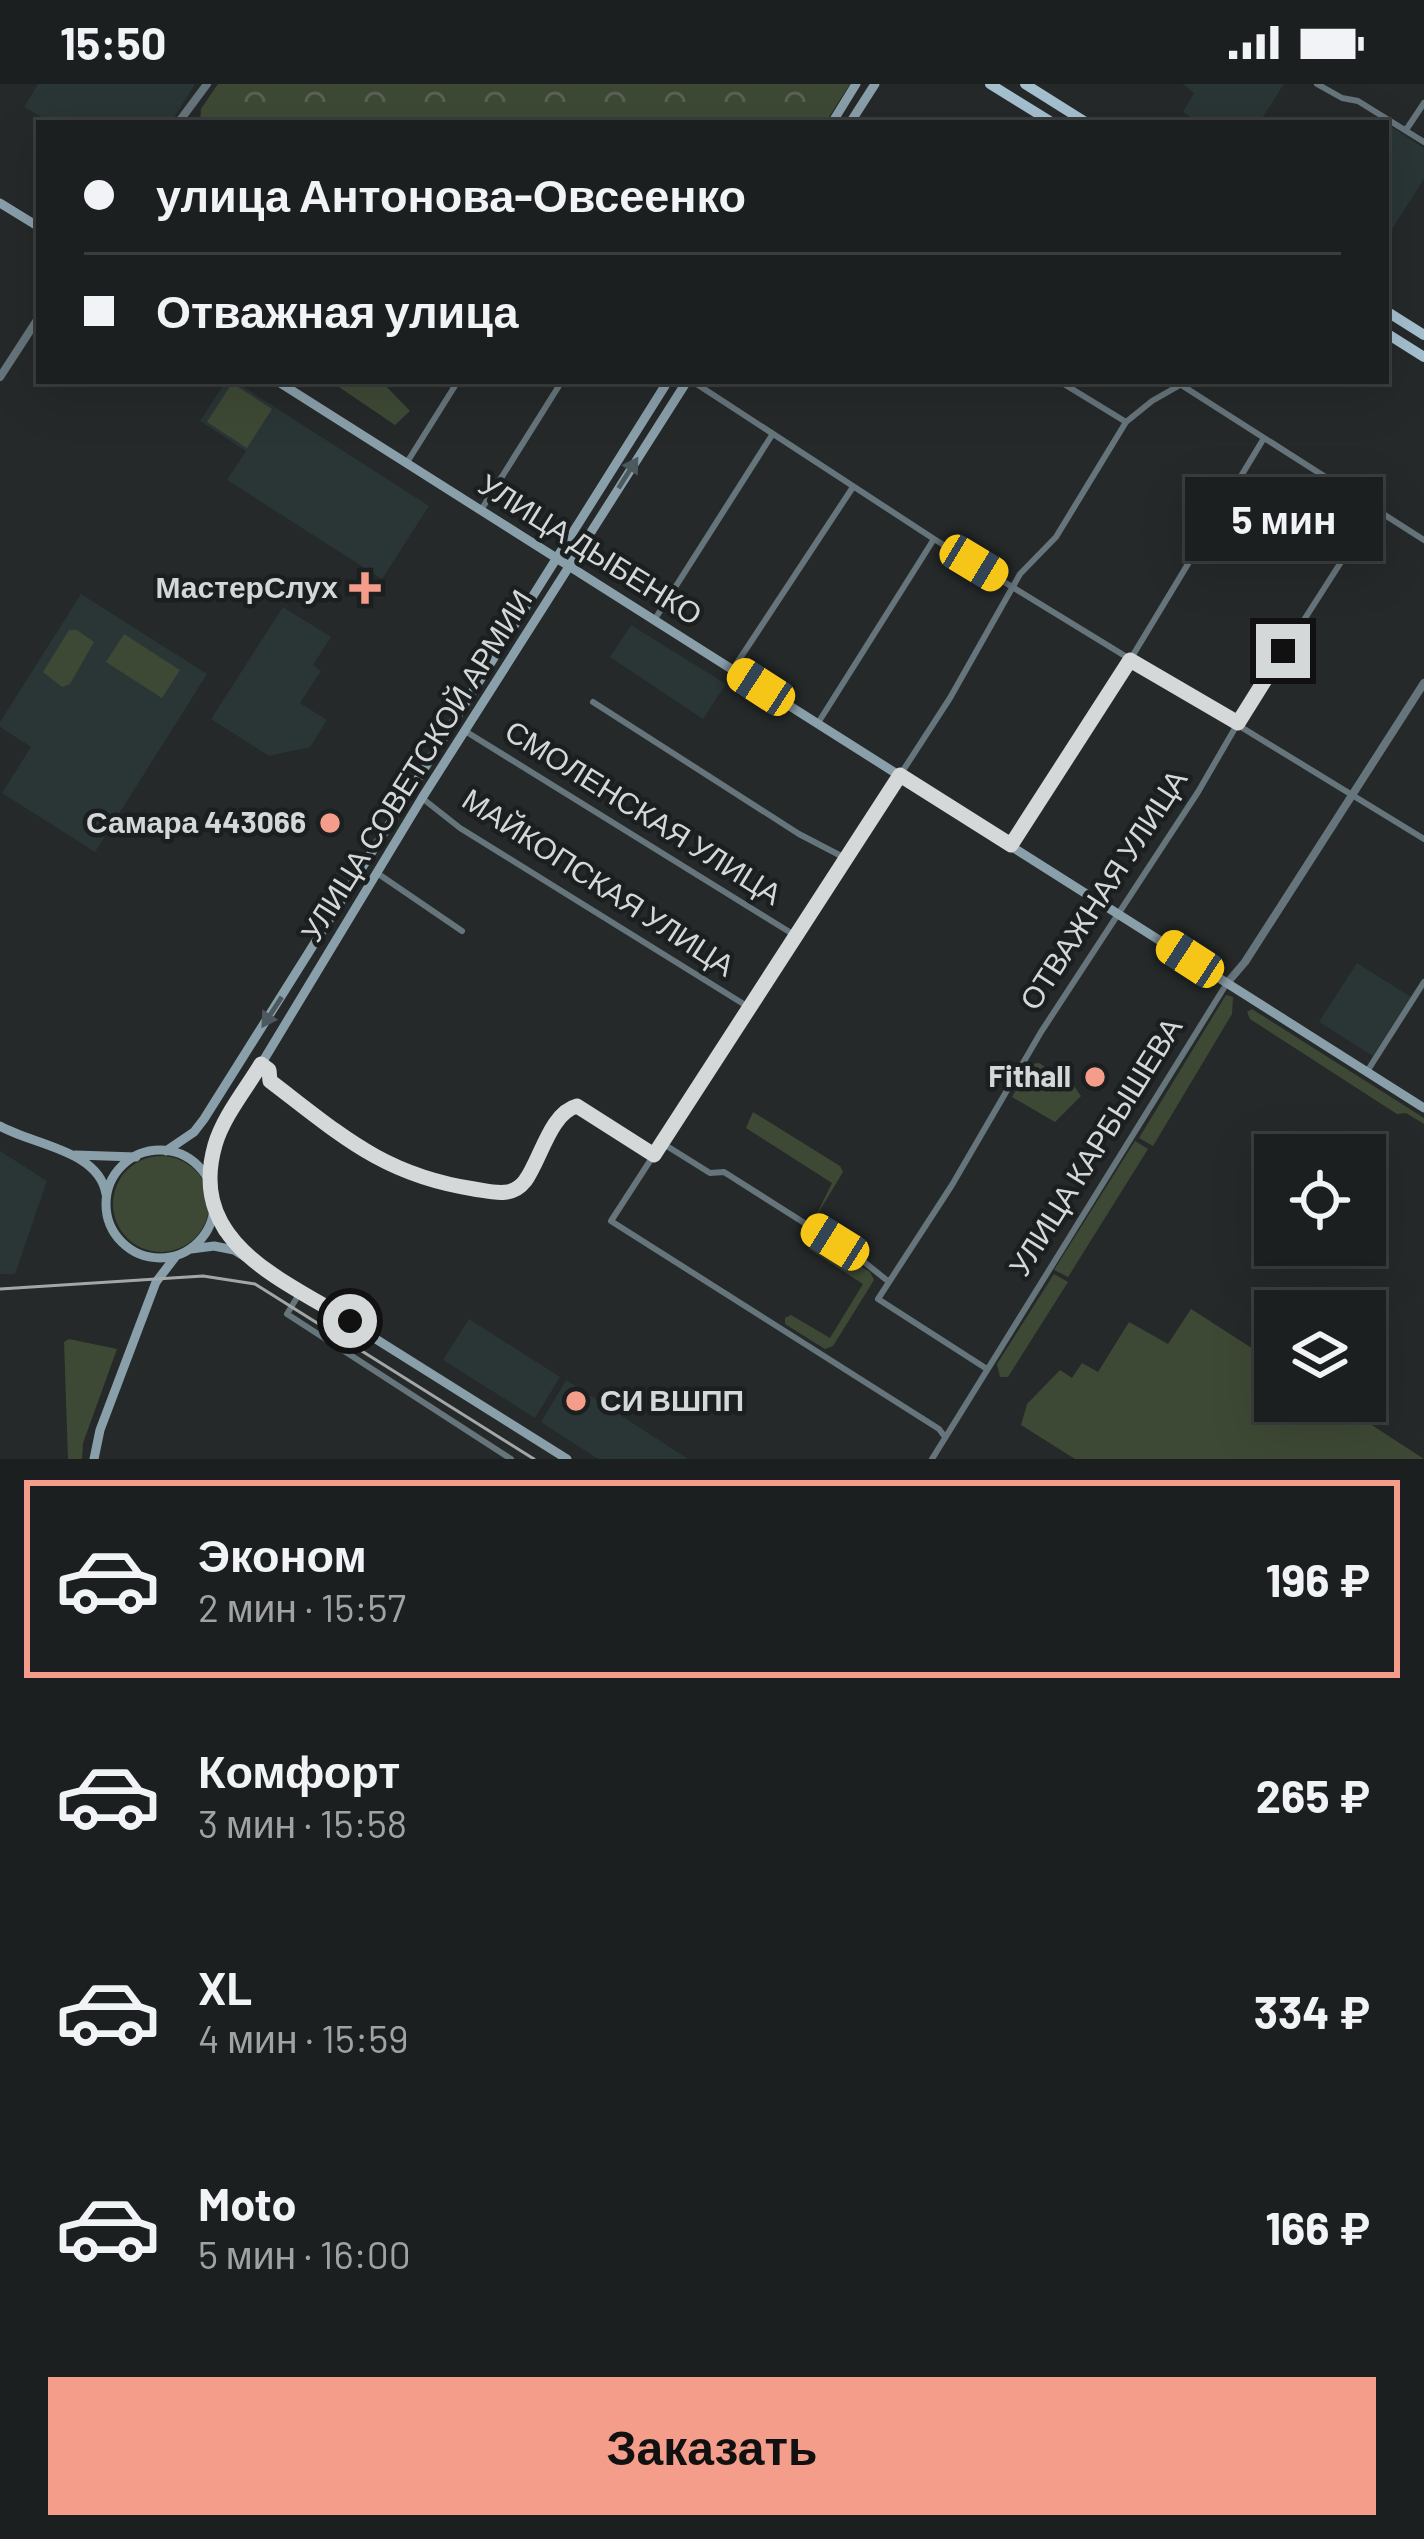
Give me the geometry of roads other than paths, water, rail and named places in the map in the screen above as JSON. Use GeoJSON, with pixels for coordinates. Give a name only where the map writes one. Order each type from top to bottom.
{"type":"FeatureCollection","features":[{"type":"Feature","properties":{"kind":"main road"},"geometry":{"type":"LineString","coordinates":[[834,120],[856,84]]}},
{"type":"Feature","properties":{"kind":"main road"},"geometry":{"type":"LineString","coordinates":[[852,120],[875,84]]}},
{"type":"Feature","properties":{"kind":"main road"},"geometry":{"type":"LineString","coordinates":[[990,84],[1048,120]]}},
{"type":"Feature","properties":{"kind":"main road"},"geometry":{"type":"LineString","coordinates":[[1025,84],[1082,120]]}},
{"type":"Feature","properties":{"kind":"main road"},"geometry":{"type":"LineString","coordinates":[[0,202],[36,225]]}},
{"type":"Feature","properties":{"kind":"main road"},"geometry":{"type":"LineString","coordinates":[[1389,313],[1424,335]]}},
{"type":"Feature","properties":{"kind":"main road"},"geometry":{"type":"LineString","coordinates":[[1389,334],[1424,357]]}},
{"type":"Feature","properties":{"kind":"main road","name":"УЛИЦА ДЫБЕНКО"},"geometry":{"type":"LineString","coordinates":[[282,384],[1424,1108]]}},
{"type":"Feature","properties":{"kind":"main road","name":"УЛИЦА СОВЕТСКОЙ АРМИИ"},"geometry":{"type":"LineString","coordinates":[[210,1185],[220,1132],[565,562],[666,384]]}},
{"type":"Feature","properties":{"kind":"main road","name":"УЛИЦА СОВЕТСКОЙ АРМИИ"},"geometry":{"type":"LineString","coordinates":[[166,1151],[204,1119],[364,867],[688,384]]}},
{"type":"Feature","properties":{"kind":"main road"},"geometry":{"type":"LineString","coordinates":[[364,867],[377,872]]}},
{"type":"Feature","properties":{"kind":"main road"},"geometry":{"type":"LineString","coordinates":[[301,969],[314,976]]}},
{"type":"Feature","properties":{"kind":"main road"},"geometry":{"type":"LineString","coordinates":[[0,1126],[71,1155],[104,1179],[114,1232],[140,1254],[156,1282]]}},
{"type":"Feature","properties":{"kind":"main road"},"geometry":{"type":"LineString","coordinates":[[71,1155],[136,1157],[166,1151],[193,1162],[210,1185],[223,1232],[270,1271]]}},
{"type":"Feature","properties":{"kind":"main road"},"geometry":{"type":"LineString","coordinates":[[106,1205],[114,1177],[136,1157]]}},
{"type":"Feature","properties":{"kind":"main road"},"geometry":{"type":"LineString","coordinates":[[191,1249],[209,1228],[214,1200]]}},
{"type":"Feature","properties":{"kind":"main road"},"geometry":{"type":"LineString","coordinates":[[140,1254],[158,1258],[224,1247],[270,1271],[567,1459]]}},
{"type":"Feature","properties":{"kind":"main road"},"geometry":{"type":"LineString","coordinates":[[94,1459],[100,1430],[156,1282],[176,1256]]}},
{"type":"Feature","properties":{"kind":"street"},"geometry":{"type":"LineString","coordinates":[[180,120],[207,84]]}},
{"type":"Feature","properties":{"kind":"street"},"geometry":{"type":"LineString","coordinates":[[1317,84],[1358,101],[1424,142]]}},
{"type":"Feature","properties":{"kind":"street"},"geometry":{"type":"LineString","coordinates":[[1333,94],[1338,84]]}},
{"type":"Feature","properties":{"kind":"street"},"geometry":{"type":"LineString","coordinates":[[1406,130],[1424,104]]}},
{"type":"Feature","properties":{"kind":"street"},"geometry":{"type":"LineString","coordinates":[[0,377],[36,321]]}},
{"type":"Feature","properties":{"kind":"street"},"geometry":{"type":"LineString","coordinates":[[406,464],[456,384]]}},
{"type":"Feature","properties":{"kind":"street"},"geometry":{"type":"LineString","coordinates":[[481,511],[560,384]]}},
{"type":"Feature","properties":{"kind":"street"},"geometry":{"type":"LineString","coordinates":[[695,384],[934,539],[1424,839]]}},
{"type":"Feature","properties":{"kind":"street"},"geometry":{"type":"LineString","coordinates":[[1065,384],[1126,422]]}},
{"type":"Feature","properties":{"kind":"street"},"geometry":{"type":"LineString","coordinates":[[945,1438],[939,1429],[830,1358],[611,1221],[956,689],[1013,587],[1056,537],[1126,422],[1176,384]]}},
{"type":"Feature","properties":{"kind":"street"},"geometry":{"type":"LineString","coordinates":[[1179,384],[1424,540]]}},
{"type":"Feature","properties":{"kind":"street"},"geometry":{"type":"LineString","coordinates":[[655,619],[772,435]]}},
{"type":"Feature","properties":{"kind":"street"},"geometry":{"type":"LineString","coordinates":[[1011,845],[1264,438]]}},
{"type":"Feature","properties":{"kind":"street"},"geometry":{"type":"LineString","coordinates":[[733,669],[854,487]]}},
{"type":"Feature","properties":{"kind":"street","name":"ОТВАЖНАЯ УЛИЦА"},"geometry":{"type":"LineString","coordinates":[[987,1369],[878,1299],[1375,509]]}},
{"type":"Feature","properties":{"kind":"street"},"geometry":{"type":"LineString","coordinates":[[818,722],[934,539]]}},
{"type":"Feature","properties":{"kind":"street","name":"УЛИЦА КАРБЫШЕВА"},"geometry":{"type":"LineString","coordinates":[[932,1459],[1227,982],[1245,962],[1424,683]]}},
{"type":"Feature","properties":{"kind":"street"},"geometry":{"type":"LineString","coordinates":[[592,702],[799,834],[847,859]]}},
{"type":"Feature","properties":{"kind":"street","name":"СМОЛЕНСКАЯ УЛИЦА"},"geometry":{"type":"LineString","coordinates":[[464,731],[796,936]]}},
{"type":"Feature","properties":{"kind":"street","name":"МАЙКОПСКАЯ УЛИЦА"},"geometry":{"type":"LineString","coordinates":[[422,798],[460,828],[750,1008]]}},
{"type":"Feature","properties":{"kind":"street"},"geometry":{"type":"LineString","coordinates":[[377,872],[462,932]]}},
{"type":"Feature","properties":{"kind":"street"},"geometry":{"type":"LineString","coordinates":[[1367,1072],[1424,982]]}},
{"type":"Feature","properties":{"kind":"street"},"geometry":{"type":"LineString","coordinates":[[261,1064],[269,1070],[270,1081],[371,1156],[428,1182],[504,1194],[522,1186],[563,1113],[577,1106],[654,1155]]}},
{"type":"Feature","properties":{"kind":"street"},"geometry":{"type":"LineString","coordinates":[[662,1143],[710,1174],[724,1172],[858,1257],[889,1282]]}},
{"type":"Feature","properties":{"kind":"street"},"geometry":{"type":"LineString","coordinates":[[301,1291],[286,1314],[511,1459]]}},
{"type":"Feature","properties":{"kind":"tram line"},"geometry":{"type":"LineString","coordinates":[[0,1289],[203,1276],[255,1284],[534,1459]]}},
{"type":"Feature","properties":{"kind":"place","name":"МастерСлух"},"geometry":{"type":"Point","coordinates":[365,588]}},
{"type":"Feature","properties":{"kind":"place","name":"Самара 443066"},"geometry":{"type":"Point","coordinates":[330,823]}},
{"type":"Feature","properties":{"kind":"place","name":"Fithall"},"geometry":{"type":"Point","coordinates":[1095,1077]}},
{"type":"Feature","properties":{"kind":"place","name":"СИ ВШПП"},"geometry":{"type":"Point","coordinates":[576,1401]}}]}
